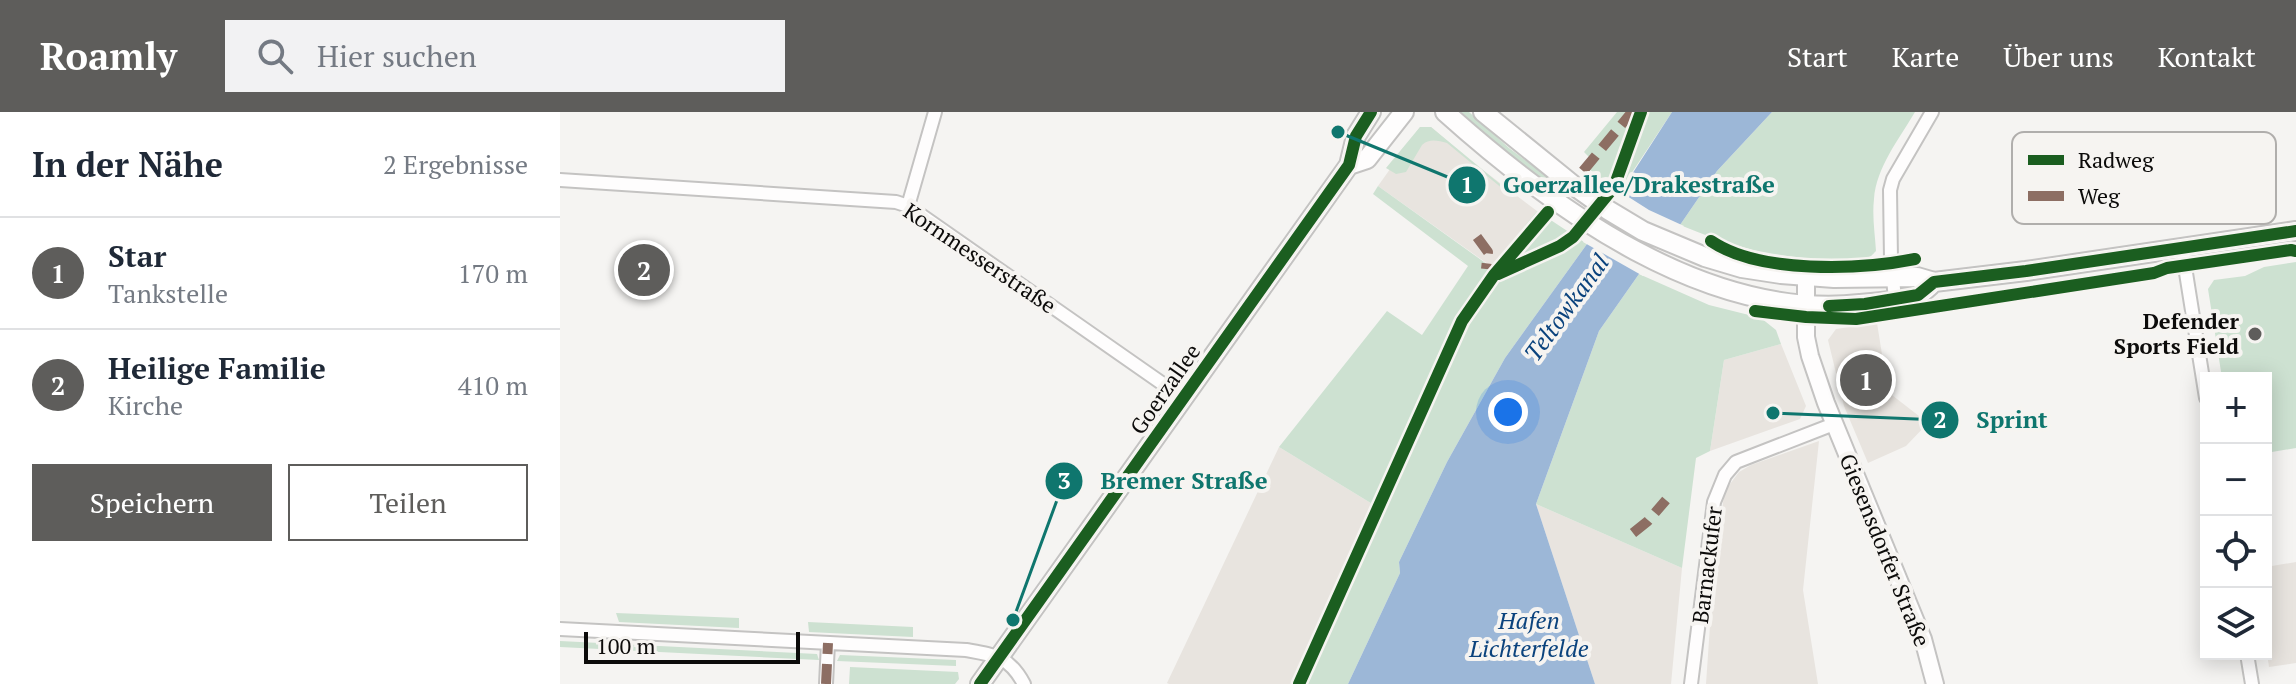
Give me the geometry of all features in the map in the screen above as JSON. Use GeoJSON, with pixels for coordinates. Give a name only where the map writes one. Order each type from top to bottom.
{"type":"FeatureCollection","features":[{"type":"Feature","properties":{"kind":"main road","name":"Goerzallee"},"geometry":{"type":"LineString","coordinates":[[980,684],[1349,165],[1356,136],[1371,112]]}},
{"type":"Feature","properties":{"kind":"main road","name":"Goerzallee"},"geometry":{"type":"LineString","coordinates":[[1349,165],[1367,159],[1404,112]]}},
{"type":"Feature","properties":{"kind":"main road"},"geometry":{"type":"LineString","coordinates":[[1445,112],[1479,142],[1563,205],[1644,254],[1737,292],[1806,306],[1835,306],[1918,295],[1934,282]]}},
{"type":"Feature","properties":{"kind":"main road"},"geometry":{"type":"LineString","coordinates":[[1483,112],[1608,210],[1643,231],[1700,256],[1742,268],[1806,277],[1917,277],[1934,282],[2296,231]]}},
{"type":"Feature","properties":{"kind":"street"},"geometry":{"type":"LineString","coordinates":[[908,206],[935,112]]}},
{"type":"Feature","properties":{"kind":"street"},"geometry":{"type":"LineString","coordinates":[[1895,299],[1890,190],[1893,179],[1932,112]]}},
{"type":"Feature","properties":{"kind":"street","name":"Kornmesserstraße"},"geometry":{"type":"LineString","coordinates":[[560,180],[896,202],[908,206],[1183,398]]}},
{"type":"Feature","properties":{"kind":"street"},"geometry":{"type":"LineString","coordinates":[[2182,248],[2202,372]]}},
{"type":"Feature","properties":{"kind":"street","name":"Giesensdorfer Straße"},"geometry":{"type":"LineString","coordinates":[[1806,277],[1806,337],[1810,356],[1834,424],[1923,639],[1935,684]]}},
{"type":"Feature","properties":{"kind":"street","name":"Barnackufer"},"geometry":{"type":"LineString","coordinates":[[1691,684],[1714,502],[1725,475],[1736,462],[1834,424]]}},
{"type":"Feature","properties":{"kind":"street"},"geometry":{"type":"LineString","coordinates":[[560,629],[966,650],[1000,657],[1016,671],[1024,684]]}},
{"type":"Feature","properties":{"kind":"street"},"geometry":{"type":"LineString","coordinates":[[826,684],[828,643]]}},
{"type":"Feature","properties":{"kind":"street"},"geometry":{"type":"LineString","coordinates":[[2248,660],[2252,684]]}},
{"type":"Feature","properties":{"kind":"shaded area"},"geometry":{"type":"Polygon","coordinates":[[[1420,127],[1431,127],[1537,211],[1492,267],[1378,186],[1420,127]]]}},
{"type":"Feature","properties":{"kind":"shaded area"},"geometry":{"type":"Polygon","coordinates":[[[1877,323],[1888,392],[1928,423],[1906,446],[1868,463],[1844,406],[1828,340],[1836,329],[1877,323]]]}},
{"type":"Feature","properties":{"kind":"shaded area"},"geometry":{"type":"Polygon","coordinates":[[[1781,344],[1806,406],[1800,419],[1710,451],[1724,360],[1781,344]]]}},
{"type":"Feature","properties":{"kind":"shaded area"},"geometry":{"type":"Polygon","coordinates":[[[1819,441],[1803,590],[1818,684],[1706,684],[1713,582],[1727,488],[1739,472],[1751,465],[1819,441]]]}},
{"type":"Feature","properties":{"kind":"shaded area"},"geometry":{"type":"Polygon","coordinates":[[[1279,447],[1374,505],[1291,684],[1169,684],[1167,683],[1279,447]]]}},
{"type":"Feature","properties":{"kind":"shaded area"},"geometry":{"type":"Polygon","coordinates":[[[1536,504],[1682,568],[1671,684],[1595,684],[1536,504]]]}},
{"type":"Feature","properties":{"kind":"shaded area"},"geometry":{"type":"Polygon","coordinates":[[[2296,562],[2296,663],[2269,667],[2268,660],[2272,660],[2272,566],[2296,562]]]}},
{"type":"Feature","properties":{"kind":"green space"},"geometry":{"type":"Polygon","coordinates":[[[1458,112],[1469,112],[1509,148],[1570,194],[1567,198],[1504,151],[1458,112]]]}},
{"type":"Feature","properties":{"kind":"green space"},"geometry":{"type":"Polygon","coordinates":[[[1617,112],[1672,112],[1619,192],[1589,169],[1594,162],[1584,152],[1617,112]]]}},
{"type":"Feature","properties":{"kind":"green space"},"geometry":{"type":"Polygon","coordinates":[[[1772,112],[1915,112],[1879,176],[1873,205],[1876,251],[1870,256],[1840,260],[1772,254],[1729,243],[1680,225],[1717,171],[1772,112]]]}},
{"type":"Feature","properties":{"kind":"green space"},"geometry":{"type":"Polygon","coordinates":[[[1420,127],[1431,127],[1512,194],[1447,143],[1440,141],[1422,145],[1406,172],[1396,174],[1386,168],[1420,127]]]}},
{"type":"Feature","properties":{"kind":"green space"},"geometry":{"type":"Polygon","coordinates":[[[1378,186],[1491,267],[1537,211],[1587,244],[1505,358],[1447,462],[1399,562],[1400,573],[1348,684],[1291,684],[1374,505],[1279,447],[1387,311],[1422,335],[1468,266],[1373,194],[1378,186]]]}},
{"type":"Feature","properties":{"kind":"green space","name":"Defender Sports Field"},"geometry":{"type":"Polygon","coordinates":[[[2296,262],[2296,448],[2272,452],[2272,372],[2221,372],[2208,289],[2214,280],[2245,276],[2264,267],[2296,262]]]}},
{"type":"Feature","properties":{"kind":"green space"},"geometry":{"type":"Polygon","coordinates":[[[1639,274],[1709,305],[1761,318],[1776,330],[1781,344],[1724,360],[1710,451],[1696,458],[1682,568],[1536,504],[1599,331],[1639,274]]]}},
{"type":"Feature","properties":{"kind":"green space"},"geometry":{"type":"Polygon","coordinates":[[[616,613],[739,618],[739,628],[619,622],[616,613]]]}},
{"type":"Feature","properties":{"kind":"green space"},"geometry":{"type":"Polygon","coordinates":[[[808,622],[913,627],[913,637],[809,632],[808,622]]]}},
{"type":"Feature","properties":{"kind":"green space"},"geometry":{"type":"Polygon","coordinates":[[[560,641],[817,654],[819,660],[560,647],[560,641]]]}},
{"type":"Feature","properties":{"kind":"green space"},"geometry":{"type":"Polygon","coordinates":[[[840,655],[956,660],[956,666],[837,661],[840,655]]]}},
{"type":"Feature","properties":{"kind":"green space"},"geometry":{"type":"Polygon","coordinates":[[[850,667],[958,672],[959,679],[955,684],[849,684],[850,667]]]}},
{"type":"Feature","properties":{"kind":"water"},"geometry":{"type":"Polygon","coordinates":[[[1672,112],[1772,112],[1717,171],[1599,331],[1536,504],[1595,684],[1348,684],[1400,573],[1399,562],[1447,462],[1505,358],[1587,244],[1672,112]]]}},
{"type":"Feature","properties":{"kind":"pier"},"geometry":{"type":"Polygon","coordinates":[[[1616,189],[1649,210],[1684,226],[1643,276],[1583,242],[1616,189]]]}},
{"type":"Feature","properties":{"kind":"marked path"},"geometry":{"type":"LineString","coordinates":[[1583,171],[1632,112]]}},
{"type":"Feature","properties":{"kind":"marked path"},"geometry":{"type":"LineString","coordinates":[[1477,237],[1488,252],[1486,269]]}},
{"type":"Feature","properties":{"kind":"marked path"},"geometry":{"type":"LineString","coordinates":[[1633,533],[1666,500]]}},
{"type":"Feature","properties":{"kind":"marked path"},"geometry":{"type":"LineString","coordinates":[[826,684],[828,643]]}},
{"type":"Feature","properties":{"kind":"cycle path"},"geometry":{"type":"LineString","coordinates":[[980,684],[1349,165],[1356,136],[1371,112]]}},
{"type":"Feature","properties":{"kind":"cycle path"},"geometry":{"type":"LineString","coordinates":[[1498,274],[1573,237],[1614,187],[1641,112]]}},
{"type":"Feature","properties":{"kind":"cycle path"},"geometry":{"type":"LineString","coordinates":[[1299,684],[1462,321],[1494,275],[1548,212]]}},
{"type":"Feature","properties":{"kind":"cycle path"},"geometry":{"type":"LineString","coordinates":[[1829,306],[1865,304],[1918,295],[1934,282],[2296,231]]}},
{"type":"Feature","properties":{"kind":"cycle path"},"geometry":{"type":"LineString","coordinates":[[1711,241],[1731,252],[1782,264],[1838,267],[1915,259]]}},
{"type":"Feature","properties":{"kind":"cycle path"},"geometry":{"type":"LineString","coordinates":[[1755,311],[1856,319],[2154,273],[2167,268],[2296,251]]}},
{"type":"Feature","properties":{"kind":"place","name":"Goerzallee/Drakestraße"},"geometry":{"type":"Point","coordinates":[1338,132]}},
{"type":"Feature","properties":{"kind":"place","name":"Heilige Familie"},"geometry":{"type":"Point","coordinates":[644,270]}},
{"type":"Feature","properties":{"kind":"place","name":"Defender Sports Field"},"geometry":{"type":"Point","coordinates":[2255,334]}},
{"type":"Feature","properties":{"kind":"place","name":"Star"},"geometry":{"type":"Point","coordinates":[1866,380]}},
{"type":"Feature","properties":{"kind":"place","name":"Sprint"},"geometry":{"type":"Point","coordinates":[1773,413]}},
{"type":"Feature","properties":{"kind":"place","name":"Bremer Straße"},"geometry":{"type":"Point","coordinates":[1013,620]}},
{"type":"Feature","properties":{"kind":"water label","name":"Teltowkanal"},"geometry":{"type":"Point","coordinates":[1567,308]}},
{"type":"Feature","properties":{"kind":"water label","name":"Hafen Lichterfelde"},"geometry":{"type":"Point","coordinates":[1529,635]}}]}
